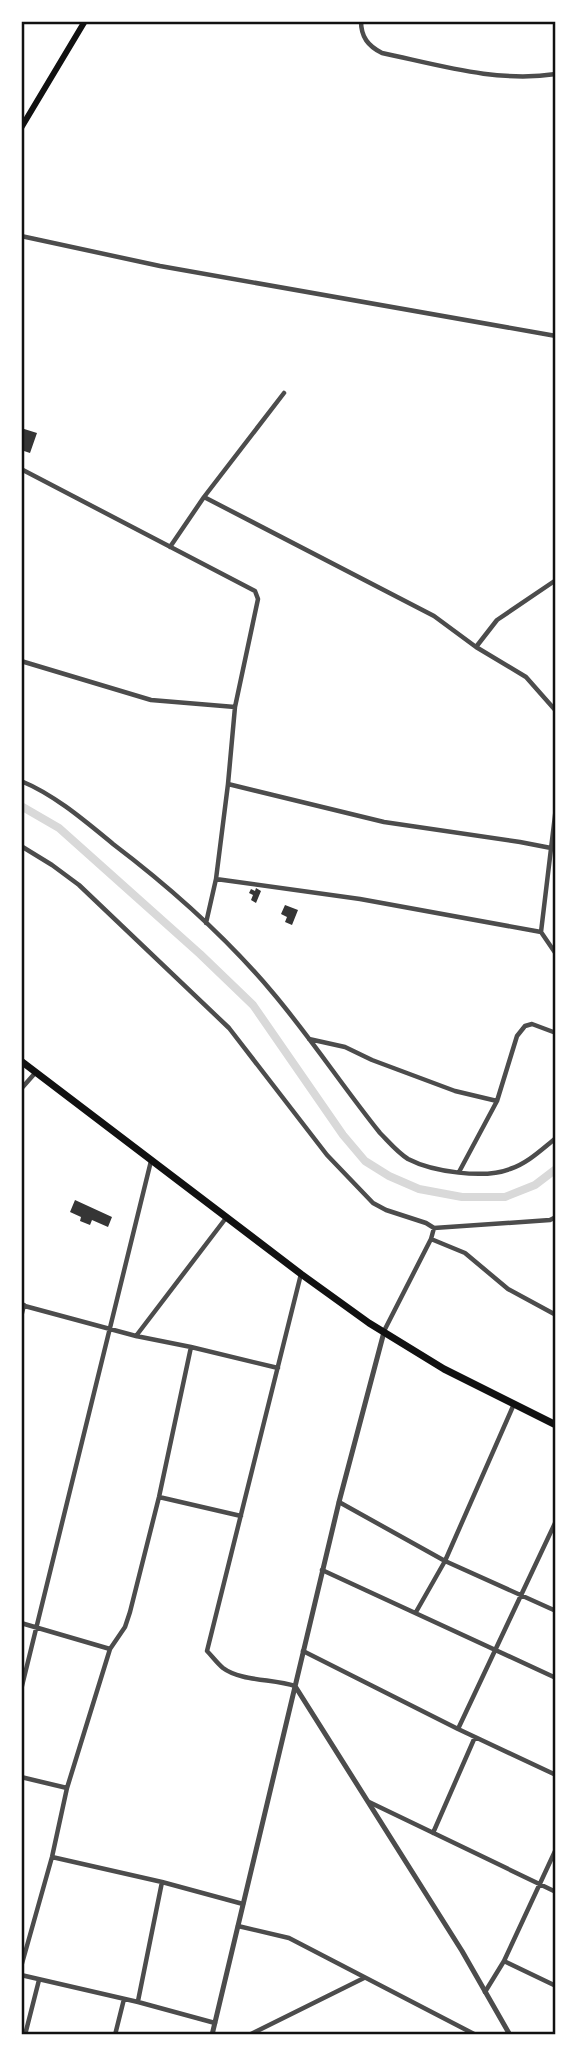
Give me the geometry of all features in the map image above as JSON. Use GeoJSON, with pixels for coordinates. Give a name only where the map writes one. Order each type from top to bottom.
{"type":"FeatureCollection","features":[{"type":"Feature","properties":{"kind":"highway"},"geometry":{"type":"LineString","coordinates":[[21,1061],[301,1274],[384,1332],[444,1368],[556,1424]]}},
{"type":"Feature","properties":{"kind":"main road"},"geometry":{"type":"LineString","coordinates":[[21,128],[85,21]]}},
{"type":"Feature","properties":{"kind":"street"},"geometry":{"type":"LineString","coordinates":[[361,21],[366,41],[382,53],[491,76],[536,77],[556,74]]}},
{"type":"Feature","properties":{"kind":"street"},"geometry":{"type":"LineString","coordinates":[[21,236],[160,265],[556,336]]}},
{"type":"Feature","properties":{"kind":"street"},"geometry":{"type":"LineString","coordinates":[[170,547],[204,497],[284,393]]}},
{"type":"Feature","properties":{"kind":"street"},"geometry":{"type":"LineString","coordinates":[[21,470],[255,591],[258,595],[235,706],[216,879],[206,924]]}},
{"type":"Feature","properties":{"kind":"street"},"geometry":{"type":"LineString","coordinates":[[204,497],[434,616],[476,648],[526,677],[556,711]]}},
{"type":"Feature","properties":{"kind":"street"},"geometry":{"type":"LineString","coordinates":[[476,648],[497,620],[556,580]]}},
{"type":"Feature","properties":{"kind":"street"},"geometry":{"type":"LineString","coordinates":[[21,661],[151,699],[235,706]]}},
{"type":"Feature","properties":{"kind":"street"},"geometry":{"type":"LineString","coordinates":[[21,781],[35,787],[85,821],[163,882],[206,924],[272,992],[393,1147],[420,1164],[459,1172],[495,1173],[528,1160],[556,1138]]}},
{"type":"Feature","properties":{"kind":"street"},"geometry":{"type":"LineString","coordinates":[[228,784],[373,820],[551,848]]}},
{"type":"Feature","properties":{"kind":"street"},"geometry":{"type":"LineString","coordinates":[[556,807],[541,933],[556,954]]}},
{"type":"Feature","properties":{"kind":"street"},"geometry":{"type":"LineString","coordinates":[[21,846],[52,864],[79,886],[229,1028],[327,1156],[373,1203],[434,1228],[556,1217]]}},
{"type":"Feature","properties":{"kind":"street"},"geometry":{"type":"LineString","coordinates":[[216,879],[360,899],[541,933]]}},
{"type":"Feature","properties":{"kind":"street"},"geometry":{"type":"LineString","coordinates":[[459,1172],[497,1101],[517,1036],[524,1026],[532,1024],[556,1033]]}},
{"type":"Feature","properties":{"kind":"street"},"geometry":{"type":"LineString","coordinates":[[308,1038],[345,1047],[455,1091],[497,1101]]}},
{"type":"Feature","properties":{"kind":"street"},"geometry":{"type":"LineString","coordinates":[[21,1089],[36,1072]]}},
{"type":"Feature","properties":{"kind":"street"},"geometry":{"type":"LineString","coordinates":[[21,1690],[150,1161]]}},
{"type":"Feature","properties":{"kind":"street"},"geometry":{"type":"LineString","coordinates":[[136,1336],[226,1218]]}},
{"type":"Feature","properties":{"kind":"street"},"geometry":{"type":"LineString","coordinates":[[212,2035],[322,1570],[384,1332],[434,1228]]}},
{"type":"Feature","properties":{"kind":"street"},"geometry":{"type":"LineString","coordinates":[[431,1239],[465,1253],[508,1289],[556,1315]]}},
{"type":"Feature","properties":{"kind":"street"},"geometry":{"type":"LineString","coordinates":[[301,1274],[207,1651],[225,1669],[295,1686],[462,1951],[510,2035]]}},
{"type":"Feature","properties":{"kind":"street"},"geometry":{"type":"LineString","coordinates":[[21,1317],[22,1305],[136,1336],[278,1368]]}},
{"type":"Feature","properties":{"kind":"street"},"geometry":{"type":"LineString","coordinates":[[21,1967],[52,1857],[66,1788],[110,1648],[125,1628],[159,1497],[191,1347]]}},
{"type":"Feature","properties":{"kind":"street"},"geometry":{"type":"LineString","coordinates":[[416,1612],[445,1561],[514,1404]]}},
{"type":"Feature","properties":{"kind":"street"},"geometry":{"type":"LineString","coordinates":[[159,1497],[241,1516]]}},
{"type":"Feature","properties":{"kind":"street"},"geometry":{"type":"LineString","coordinates":[[339,1502],[445,1561],[556,1611]]}},
{"type":"Feature","properties":{"kind":"street"},"geometry":{"type":"LineString","coordinates":[[458,1729],[554,1533],[556,1521]]}},
{"type":"Feature","properties":{"kind":"street"},"geometry":{"type":"LineString","coordinates":[[322,1570],[556,1678]]}},
{"type":"Feature","properties":{"kind":"street"},"geometry":{"type":"LineString","coordinates":[[21,1623],[110,1648]]}},
{"type":"Feature","properties":{"kind":"street"},"geometry":{"type":"LineString","coordinates":[[303,1651],[556,1775]]}},
{"type":"Feature","properties":{"kind":"street"},"geometry":{"type":"LineString","coordinates":[[433,1833],[475,1737]]}},
{"type":"Feature","properties":{"kind":"street"},"geometry":{"type":"LineString","coordinates":[[21,1777],[66,1788]]}},
{"type":"Feature","properties":{"kind":"street"},"geometry":{"type":"LineString","coordinates":[[369,1802],[556,1892]]}},
{"type":"Feature","properties":{"kind":"street"},"geometry":{"type":"LineString","coordinates":[[485,1993],[504,1961],[556,1849]]}},
{"type":"Feature","properties":{"kind":"street"},"geometry":{"type":"LineString","coordinates":[[52,1857],[243,1904]]}},
{"type":"Feature","properties":{"kind":"street"},"geometry":{"type":"LineString","coordinates":[[138,2001],[162,1882]]}},
{"type":"Feature","properties":{"kind":"street"},"geometry":{"type":"LineString","coordinates":[[238,1926],[289,1938],[476,2035]]}},
{"type":"Feature","properties":{"kind":"street"},"geometry":{"type":"LineString","coordinates":[[504,1961],[556,1986]]}},
{"type":"Feature","properties":{"kind":"street"},"geometry":{"type":"LineString","coordinates":[[21,1975],[138,2001],[215,2023]]}},
{"type":"Feature","properties":{"kind":"street"},"geometry":{"type":"LineString","coordinates":[[249,2035],[365,1977]]}},
{"type":"Feature","properties":{"kind":"street"},"geometry":{"type":"LineString","coordinates":[[25,2035],[39,1980]]}},
{"type":"Feature","properties":{"kind":"street"},"geometry":{"type":"LineString","coordinates":[[115,2035],[124,1999]]}},
{"type":"Feature","properties":{"kind":"building"},"geometry":{"type":"Polygon","coordinates":[[[21,428],[37,433],[30,453],[21,450],[21,428]]]}},
{"type":"Feature","properties":{"kind":"building"},"geometry":{"type":"Polygon","coordinates":[[[256,888],[261,891],[256,903],[251,900],[253,895],[249,893],[256,888]]]}},
{"type":"Feature","properties":{"kind":"building"},"geometry":{"type":"Polygon","coordinates":[[[285,905],[298,910],[292,925],[285,922],[287,917],[281,914],[285,905]]]}},
{"type":"Feature","properties":{"kind":"building"},"geometry":{"type":"Polygon","coordinates":[[[75,1200],[112,1217],[108,1227],[92,1220],[90,1225],[80,1221],[81,1217],[70,1212],[75,1200]]]}},
{"type":"Feature","properties":{"kind":"waterway"},"geometry":{"type":"LineString","coordinates":[[21,806],[59,828],[253,1005],[343,1135],[365,1161],[389,1176],[419,1189],[462,1197],[505,1197],[535,1185],[556,1169]]}}]}
